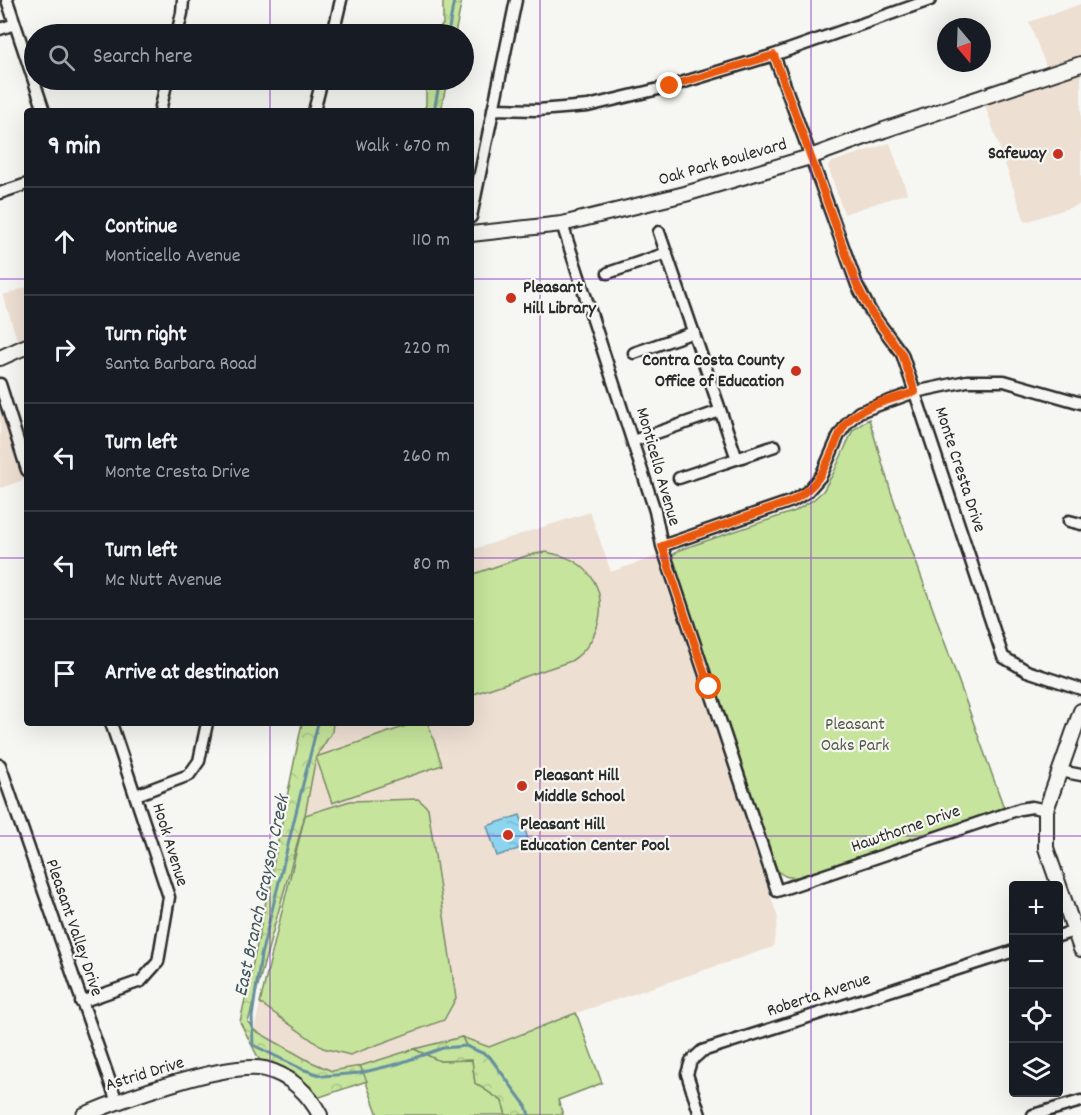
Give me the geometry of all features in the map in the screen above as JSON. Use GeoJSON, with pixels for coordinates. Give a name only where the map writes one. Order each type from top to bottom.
{"type":"FeatureCollection","features":[{"type":"Feature","properties":{"kind":"street"},"geometry":{"type":"LineString","coordinates":[[7,0],[24,51]]}},
{"type":"Feature","properties":{"kind":"street"},"geometry":{"type":"LineString","coordinates":[[179,24],[183,0]]}},
{"type":"Feature","properties":{"kind":"street"},"geometry":{"type":"LineString","coordinates":[[335,24],[341,0]]}},
{"type":"Feature","properties":{"kind":"street"},"geometry":{"type":"LineString","coordinates":[[474,202],[516,0]]}},
{"type":"Feature","properties":{"kind":"street"},"geometry":{"type":"LineString","coordinates":[[493,109],[538,110],[588,106],[670,86],[774,55],[930,0]]}},
{"type":"Feature","properties":{"kind":"street"},"geometry":{"type":"LineString","coordinates":[[0,28],[15,24]]}},
{"type":"Feature","properties":{"kind":"street","name":"Monte Cresta Drive"},"geometry":{"type":"LineString","coordinates":[[774,55],[857,285],[871,312],[902,354],[1003,657],[1028,671],[1081,689]]}},
{"type":"Feature","properties":{"kind":"street","name":"Oak Park Boulevard"},"geometry":{"type":"LineString","coordinates":[[474,234],[562,224],[685,194],[810,157],[1081,64]]}},
{"type":"Feature","properties":{"kind":"street"},"geometry":{"type":"LineString","coordinates":[[37,90],[43,108]]}},
{"type":"Feature","properties":{"kind":"street"},"geometry":{"type":"LineString","coordinates":[[161,108],[165,90]]}},
{"type":"Feature","properties":{"kind":"street"},"geometry":{"type":"LineString","coordinates":[[315,108],[319,90]]}},
{"type":"Feature","properties":{"kind":"street"},"geometry":{"type":"LineString","coordinates":[[0,193],[24,185]]}},
{"type":"Feature","properties":{"kind":"street","name":"Monticello Avenue"},"geometry":{"type":"LineString","coordinates":[[562,224],[655,511],[662,546],[777,891]]}},
{"type":"Feature","properties":{"kind":"street"},"geometry":{"type":"LineString","coordinates":[[660,231],[737,459]]}},
{"type":"Feature","properties":{"kind":"street"},"geometry":{"type":"LineString","coordinates":[[608,273],[667,253]]}},
{"type":"Feature","properties":{"kind":"street"},"geometry":{"type":"LineString","coordinates":[[634,352],[694,332]]}},
{"type":"Feature","properties":{"kind":"street"},"geometry":{"type":"LineString","coordinates":[[0,358],[24,347]]}},
{"type":"Feature","properties":{"kind":"street"},"geometry":{"type":"LineString","coordinates":[[662,546],[792,501],[807,492],[821,476],[839,435],[848,422],[859,412],[915,392],[967,381],[1004,381],[1081,402]]}},
{"type":"Feature","properties":{"kind":"street"},"geometry":{"type":"LineString","coordinates":[[0,384],[24,460]]}},
{"type":"Feature","properties":{"kind":"street"},"geometry":{"type":"LineString","coordinates":[[633,441],[720,411]]}},
{"type":"Feature","properties":{"kind":"street"},"geometry":{"type":"LineString","coordinates":[[679,478],[775,446]]}},
{"type":"Feature","properties":{"kind":"street"},"geometry":{"type":"LineString","coordinates":[[1069,521],[1081,524]]}},
{"type":"Feature","properties":{"kind":"street"},"geometry":{"type":"LineString","coordinates":[[1081,711],[1046,810],[1047,848],[1078,930],[1081,948]]}},
{"type":"Feature","properties":{"kind":"street","name":"Hook Avenue"},"geometry":{"type":"LineString","coordinates":[[81,1002],[141,981],[159,962],[169,897],[112,726]]}},
{"type":"Feature","properties":{"kind":"street"},"geometry":{"type":"LineString","coordinates":[[135,795],[189,775],[199,761],[206,726]]}},
{"type":"Feature","properties":{"kind":"street","name":"Pleasant Valley Drive"},"geometry":{"type":"LineString","coordinates":[[0,765],[117,1102]]}},
{"type":"Feature","properties":{"kind":"street"},"geometry":{"type":"LineString","coordinates":[[1060,771],[1081,775]]}},
{"type":"Feature","properties":{"kind":"street","name":"Hawthorne Drive"},"geometry":{"type":"LineString","coordinates":[[777,891],[1020,809],[1032,807],[1046,810]]}},
{"type":"Feature","properties":{"kind":"street"},"geometry":{"type":"LineString","coordinates":[[1062,935],[1078,930]]}},
{"type":"Feature","properties":{"kind":"street","name":"Roberta Avenue"},"geometry":{"type":"LineString","coordinates":[[700,1115],[687,1074],[691,1061],[702,1051],[1009,953]]}},
{"type":"Feature","properties":{"kind":"street","name":"Astrid Drive"},"geometry":{"type":"LineString","coordinates":[[84,1115],[117,1102],[194,1078],[242,1068],[264,1069],[300,1087],[320,1115]]}},
{"type":"Feature","properties":{"kind":"street"},"geometry":{"type":"LineString","coordinates":[[1033,1115],[1081,1101]]}},
{"type":"Feature","properties":{"kind":"shaded area"},"geometry":{"type":"Polygon","coordinates":[[[1081,4],[1081,204],[1025,222],[982,96],[1049,74],[1029,22],[1081,4]]]}},
{"type":"Feature","properties":{"kind":"shaded area"},"geometry":{"type":"Polygon","coordinates":[[[890,143],[907,193],[844,214],[828,166],[832,162],[890,143]]]}},
{"type":"Feature","properties":{"kind":"shaded area"},"geometry":{"type":"Polygon","coordinates":[[[24,288],[24,347],[20,349],[3,295],[24,288]]]}},
{"type":"Feature","properties":{"kind":"shaded area"},"geometry":{"type":"Polygon","coordinates":[[[5,380],[24,442],[24,480],[0,488],[0,381],[5,380]]]}},
{"type":"Feature","properties":{"kind":"shaded area","name":"Pleasant Hill Middle School"},"geometry":{"type":"Polygon","coordinates":[[[590,512],[611,572],[657,556],[778,918],[773,947],[576,1013],[489,1047],[462,1037],[444,1040],[360,1066],[332,1071],[309,1061],[254,1030],[324,726],[474,726],[474,549],[590,512]]]}},
{"type":"Feature","properties":{"kind":"green space"},"geometry":{"type":"Polygon","coordinates":[[[443,0],[462,0],[457,24],[443,24],[443,0]]]}},
{"type":"Feature","properties":{"kind":"green space"},"geometry":{"type":"Polygon","coordinates":[[[426,90],[445,90],[442,108],[424,108],[426,90]]]}},
{"type":"Feature","properties":{"kind":"green space","name":"Pleasant Oaks Park"},"geometry":{"type":"Polygon","coordinates":[[[869,419],[891,492],[1004,808],[801,876],[789,877],[780,873],[775,866],[672,556],[679,550],[795,511],[813,500],[823,491],[833,474],[853,430],[869,419]]]}},
{"type":"Feature","properties":{"kind":"green space"},"geometry":{"type":"Polygon","coordinates":[[[546,552],[564,557],[576,562],[590,575],[597,588],[600,601],[597,628],[591,641],[571,661],[474,694],[474,574],[529,555],[546,552]]]}},
{"type":"Feature","properties":{"kind":"green space"},"geometry":{"type":"Polygon","coordinates":[[[301,726],[333,726],[332,732],[316,757],[305,815],[248,1022],[254,1030],[309,1061],[332,1071],[360,1066],[367,1081],[311,1100],[264,1069],[240,1022],[301,726]]]}},
{"type":"Feature","properties":{"kind":"green space"},"geometry":{"type":"Polygon","coordinates":[[[406,726],[429,726],[442,765],[332,803],[316,757],[406,726]]]}},
{"type":"Feature","properties":{"kind":"green space"},"geometry":{"type":"Polygon","coordinates":[[[418,799],[428,808],[456,998],[444,1020],[350,1055],[323,1048],[260,1003],[305,815],[350,801],[418,799]]]}},
{"type":"Feature","properties":{"kind":"green space"},"geometry":{"type":"Polygon","coordinates":[[[576,1013],[602,1083],[558,1100],[563,1115],[529,1115],[526,1106],[490,1056],[466,1046],[462,1037],[489,1047],[576,1013]]]}},
{"type":"Feature","properties":{"kind":"green space"},"geometry":{"type":"Polygon","coordinates":[[[462,1037],[466,1046],[489,1056],[526,1106],[529,1115],[506,1115],[502,1101],[475,1083],[472,1060],[440,1061],[414,1049],[462,1037]]]}},
{"type":"Feature","properties":{"kind":"green space"},"geometry":{"type":"Polygon","coordinates":[[[414,1049],[440,1061],[472,1059],[475,1083],[502,1101],[506,1115],[378,1115],[360,1066],[414,1049]]]}},
{"type":"Feature","properties":{"kind":"water","name":"Pleasant Hill Education Center Pool"},"geometry":{"type":"Polygon","coordinates":[[[520,815],[530,845],[497,856],[487,826],[520,815]]]}},
{"type":"Feature","properties":{"kind":"waterway"},"geometry":{"type":"LineString","coordinates":[[450,24],[454,0]]}},
{"type":"Feature","properties":{"kind":"waterway"},"geometry":{"type":"LineString","coordinates":[[435,108],[438,90]]}},
{"type":"Feature","properties":{"kind":"waterway","name":"East Branch Grayson Creek"},"geometry":{"type":"LineString","coordinates":[[317,726],[261,955],[252,1017],[253,1045],[302,1069],[323,1076],[360,1073],[397,1064],[443,1048],[466,1046],[489,1056],[526,1106],[529,1115]]}},
{"type":"Feature","properties":{"kind":"place","name":"Safeway"},"geometry":{"type":"Point","coordinates":[1058,154]}},
{"type":"Feature","properties":{"kind":"place","name":"Pleasant Hill Library"},"geometry":{"type":"Point","coordinates":[511,298]}},
{"type":"Feature","properties":{"kind":"place","name":"Contra Costa County Office of Education"},"geometry":{"type":"Point","coordinates":[796,371]}},
{"type":"Feature","properties":{"kind":"place","name":"Pleasant Hill Middle School"},"geometry":{"type":"Point","coordinates":[522,786]}},
{"type":"Feature","properties":{"kind":"place","name":"Pleasant Hill Education Center Pool"},"geometry":{"type":"Point","coordinates":[508,835]}},
{"type":"Feature","properties":{"kind":"route"},"geometry":{"type":"LineString","coordinates":[[670,86],[774,55],[857,285],[871,312],[902,354],[915,392],[859,412],[848,422],[839,435],[821,476],[807,492],[792,501],[662,546],[709,687]]}}]}
